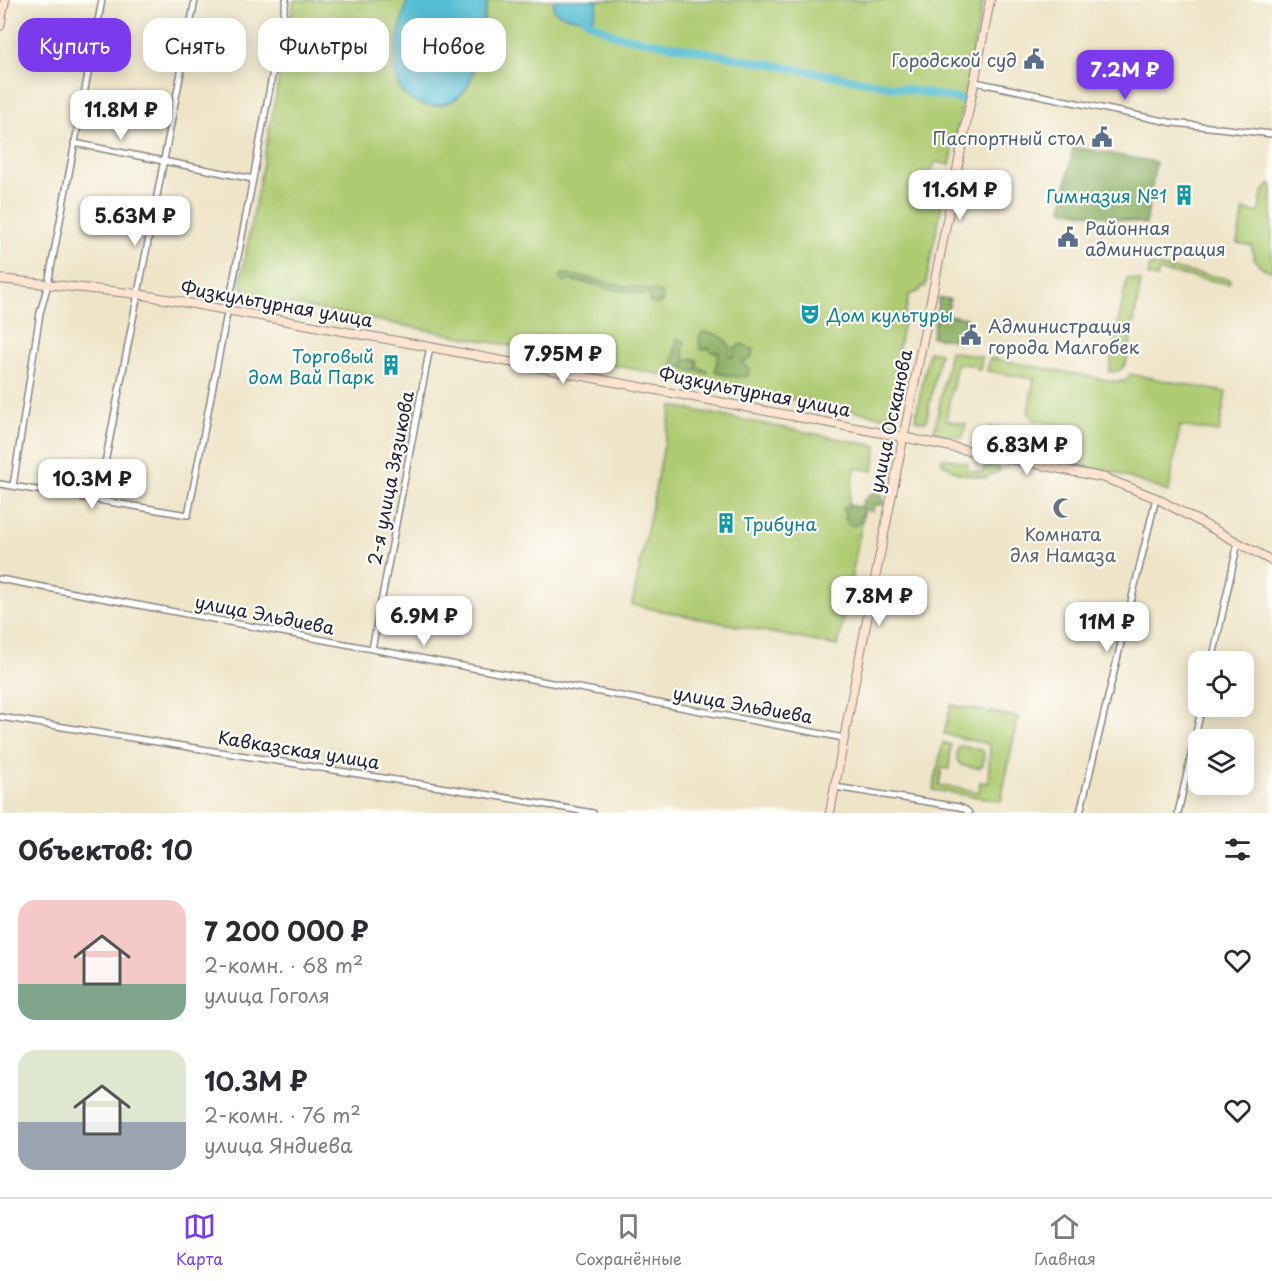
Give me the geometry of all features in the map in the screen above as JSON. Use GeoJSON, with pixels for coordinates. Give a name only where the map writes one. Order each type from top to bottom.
{"type":"FeatureCollection","features":[{"type":"Feature","properties":{"kind":"main road"},"geometry":{"type":"LineString","coordinates":[[0,26],[5,0]]}},
{"type":"Feature","properties":{"kind":"main road","name":"улица Осканова"},"geometry":{"type":"LineString","coordinates":[[830,813],[990,0]]}},
{"type":"Feature","properties":{"kind":"main road","name":"Физкультурная улица"},"geometry":{"type":"LineString","coordinates":[[0,279],[138,294],[228,310],[667,391],[1105,478],[1156,498],[1272,561]]}},
{"type":"Feature","properties":{"kind":"street"},"geometry":{"type":"LineString","coordinates":[[13,486],[40,313],[48,284],[102,0]]}},
{"type":"Feature","properties":{"kind":"street"},"geometry":{"type":"LineString","coordinates":[[98,499],[195,0]]}},
{"type":"Feature","properties":{"kind":"street"},"geometry":{"type":"LineString","coordinates":[[0,484],[188,515],[286,0]]}},
{"type":"Feature","properties":{"kind":"street"},"geometry":{"type":"LineString","coordinates":[[975,82],[1174,123],[1272,134]]}},
{"type":"Feature","properties":{"kind":"street"},"geometry":{"type":"LineString","coordinates":[[74,143],[253,179]]}},
{"type":"Feature","properties":{"kind":"street","name":"2-я улица Зязикова"},"geometry":{"type":"LineString","coordinates":[[372,649],[430,347]]}},
{"type":"Feature","properties":{"kind":"street"},"geometry":{"type":"LineString","coordinates":[[1080,813],[1156,498]]}},
{"type":"Feature","properties":{"kind":"street"},"geometry":{"type":"LineString","coordinates":[[1214,651],[1238,542]]}},
{"type":"Feature","properties":{"kind":"street","name":"улица Эльдиева"},"geometry":{"type":"LineString","coordinates":[[0,579],[844,738]]}},
{"type":"Feature","properties":{"kind":"street","name":"Кавказская улица"},"geometry":{"type":"LineString","coordinates":[[0,717],[593,813]]}},
{"type":"Feature","properties":{"kind":"street"},"geometry":{"type":"LineString","coordinates":[[1178,813],[1200,717]]}},
{"type":"Feature","properties":{"kind":"street"},"geometry":{"type":"LineString","coordinates":[[835,787],[959,807],[969,813]]}},
{"type":"Feature","properties":{"kind":"green space"},"geometry":{"type":"Polygon","coordinates":[[[294,0],[983,1],[950,165],[936,162],[928,176],[929,196],[943,199],[925,287],[909,295],[894,371],[901,376],[894,411],[885,417],[249,296],[240,283],[280,72],[389,72],[389,18],[291,18],[294,0]]]}},
{"type":"Feature","properties":{"kind":"green space"},"geometry":{"type":"Polygon","coordinates":[[[1073,147],[1156,162],[1146,224],[1062,209],[1073,147]]]}},
{"type":"Feature","properties":{"kind":"green space"},"geometry":{"type":"Polygon","coordinates":[[[1272,184],[1271,271],[1257,263],[1252,246],[1237,243],[1244,210],[1259,213],[1263,192],[1272,184]]]}},
{"type":"Feature","properties":{"kind":"green space"},"geometry":{"type":"Polygon","coordinates":[[[1150,265],[1230,279],[1229,284],[1159,271],[1157,278],[1148,276],[1150,265]]]}},
{"type":"Feature","properties":{"kind":"green space"},"geometry":{"type":"Polygon","coordinates":[[[563,274],[662,293],[662,302],[657,305],[650,303],[649,294],[619,291],[590,283],[561,281],[560,277],[563,274]]]}},
{"type":"Feature","properties":{"kind":"green space"},"geometry":{"type":"Polygon","coordinates":[[[1127,278],[1141,281],[1127,360],[1120,369],[1109,372],[1127,278]]]}},
{"type":"Feature","properties":{"kind":"green space"},"geometry":{"type":"Polygon","coordinates":[[[939,298],[950,299],[947,315],[967,318],[964,334],[959,333],[958,341],[932,337],[939,298]]]}},
{"type":"Feature","properties":{"kind":"green space"},"geometry":{"type":"Polygon","coordinates":[[[701,333],[723,338],[731,347],[729,355],[731,357],[734,355],[734,348],[740,344],[754,349],[751,358],[742,363],[749,368],[748,376],[732,376],[715,371],[719,353],[712,352],[709,348],[702,350],[699,343],[701,333]]]}},
{"type":"Feature","properties":{"kind":"green space"},"geometry":{"type":"Polygon","coordinates":[[[677,339],[685,343],[683,350],[685,361],[692,358],[697,360],[697,367],[707,370],[708,373],[685,370],[685,364],[683,367],[672,365],[677,339]]]}},
{"type":"Feature","properties":{"kind":"green space"},"geometry":{"type":"Polygon","coordinates":[[[929,351],[940,353],[926,422],[915,420],[929,351]]]}},
{"type":"Feature","properties":{"kind":"green space"},"geometry":{"type":"Polygon","coordinates":[[[950,351],[982,357],[980,370],[976,369],[976,366],[957,363],[946,420],[966,424],[963,438],[934,433],[950,351]]]}},
{"type":"Feature","properties":{"kind":"green space"},"geometry":{"type":"Polygon","coordinates":[[[990,358],[1117,382],[1127,380],[1130,374],[1226,392],[1219,432],[1180,426],[1169,492],[1110,471],[1076,466],[1083,429],[1032,419],[1028,412],[1034,379],[987,371],[990,358]]]}},
{"type":"Feature","properties":{"kind":"green space"},"geometry":{"type":"Polygon","coordinates":[[[672,406],[877,446],[873,471],[855,468],[848,505],[865,508],[838,646],[632,605],[672,406]]]}},
{"type":"Feature","properties":{"kind":"green space"},"geometry":{"type":"Polygon","coordinates":[[[990,427],[1014,432],[1020,448],[1018,451],[978,443],[977,440],[990,427]]]}},
{"type":"Feature","properties":{"kind":"green space"},"geometry":{"type":"Polygon","coordinates":[[[1038,444],[1061,449],[1066,456],[1065,463],[1035,458],[1038,444]]]}},
{"type":"Feature","properties":{"kind":"green space"},"geometry":{"type":"Polygon","coordinates":[[[944,458],[968,463],[967,470],[983,473],[985,465],[1000,470],[985,478],[958,473],[942,463],[944,458]]]}},
{"type":"Feature","properties":{"kind":"green space"},"geometry":{"type":"Polygon","coordinates":[[[874,492],[883,496],[884,504],[874,505],[873,511],[864,510],[856,525],[849,525],[844,517],[846,514],[843,511],[844,507],[861,508],[863,501],[874,492]]]}},
{"type":"Feature","properties":{"kind":"green space"},"geometry":{"type":"Polygon","coordinates":[[[951,705],[1018,717],[1001,801],[933,790],[943,742],[951,745],[949,769],[942,768],[939,785],[979,792],[980,782],[988,783],[990,748],[988,744],[944,734],[951,705]]]}},
{"type":"Feature","properties":{"kind":"green space"},"geometry":{"type":"Polygon","coordinates":[[[960,746],[982,750],[983,765],[978,768],[961,765],[957,760],[960,746]]]}},
{"type":"Feature","properties":{"kind":"water"},"geometry":{"type":"Polygon","coordinates":[[[407,0],[488,0],[484,18],[403,18],[407,0]]]}},
{"type":"Feature","properties":{"kind":"water"},"geometry":{"type":"Polygon","coordinates":[[[554,0],[598,0],[597,10],[595,15],[587,18],[567,16],[553,9],[554,0]]]}},
{"type":"Feature","properties":{"kind":"water"},"geometry":{"type":"Polygon","coordinates":[[[401,25],[401,72],[473,72],[466,89],[459,97],[442,105],[431,106],[418,103],[406,96],[399,86],[395,72],[397,42],[401,25]]]}},
{"type":"Feature","properties":{"kind":"waterway"},"geometry":{"type":"LineString","coordinates":[[585,19],[614,35],[964,100]]}},
{"type":"Feature","properties":{"kind":"place","name":"Городской суд"},"geometry":{"type":"Point","coordinates":[1034,59]}},
{"type":"Feature","properties":{"kind":"place","name":"Паспортный стол"},"geometry":{"type":"Point","coordinates":[1102,137]}},
{"type":"Feature","properties":{"kind":"place","name":"Гимназия №1"},"geometry":{"type":"Point","coordinates":[1184,195]}},
{"type":"Feature","properties":{"kind":"place","name":"Районная администрация"},"geometry":{"type":"Point","coordinates":[1068,237]}},
{"type":"Feature","properties":{"kind":"place","name":"Дом культуры"},"geometry":{"type":"Point","coordinates":[810,314]}},
{"type":"Feature","properties":{"kind":"place","name":"Администрация города Малгобек"},"geometry":{"type":"Point","coordinates":[971,335]}},
{"type":"Feature","properties":{"kind":"place","name":"Торговый дом Вай Парк"},"geometry":{"type":"Point","coordinates":[391,365]}},
{"type":"Feature","properties":{"kind":"place","name":"Комната для Намаза"},"geometry":{"type":"Point","coordinates":[1063,508]}},
{"type":"Feature","properties":{"kind":"place","name":"Трибуна"},"geometry":{"type":"Point","coordinates":[726,523]}}]}
